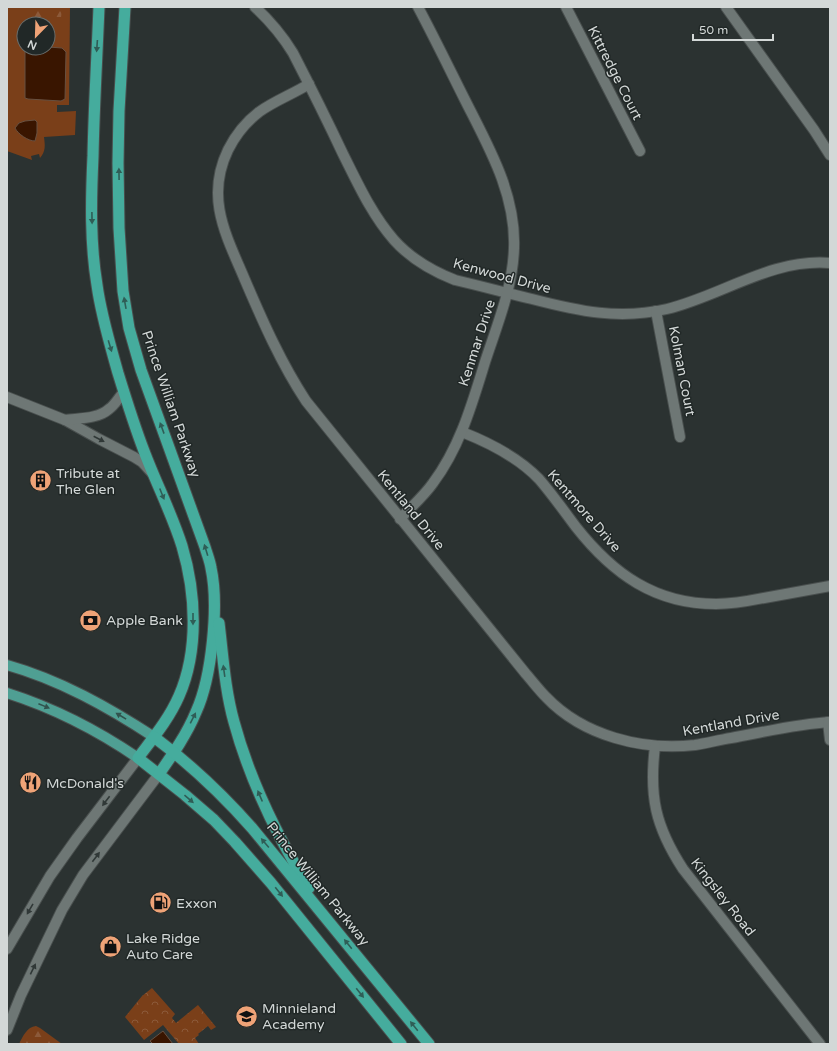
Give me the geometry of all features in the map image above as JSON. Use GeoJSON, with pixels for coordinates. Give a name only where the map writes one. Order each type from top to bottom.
{"type":"FeatureCollection","features":[{"type":"Feature","properties":{"kind":"highway"},"geometry":{"type":"LineString","coordinates":[[99,7],[92,194],[92,232],[96,283],[102,314],[131,417],[182,546],[190,583],[193,621],[191,654],[185,680],[174,706],[154,737],[138,758],[214,820],[235,842],[271,883],[401,1044]]}},
{"type":"Feature","properties":{"kind":"highway","name":"Prince William Parkway"},"geometry":{"type":"LineString","coordinates":[[125,7],[118,156],[122,291],[129,328],[141,370],[205,547],[211,568],[214,588],[213,638],[204,688],[196,712],[174,752],[159,774]]}},
{"type":"Feature","properties":{"kind":"highway"},"geometry":{"type":"LineString","coordinates":[[214,588],[228,693],[234,722],[252,776],[271,821],[291,857],[334,927]]}},
{"type":"Feature","properties":{"kind":"highway","name":"Prince William Parkway"},"geometry":{"type":"LineString","coordinates":[[154,737],[202,776],[247,822],[429,1044]]}},
{"type":"Feature","properties":{"kind":"main road"},"geometry":{"type":"LineString","coordinates":[[7,665],[50,680],[90,698],[122,716],[154,737]]}},
{"type":"Feature","properties":{"kind":"main road"},"geometry":{"type":"LineString","coordinates":[[7,693],[56,711],[94,730],[138,758]]}},
{"type":"Feature","properties":{"kind":"street","name":"Kenwood Drive"},"geometry":{"type":"LineString","coordinates":[[255,7],[269,20],[285,39],[369,204],[383,227],[408,254],[441,274],[455,280],[575,310],[594,313],[636,314],[656,311],[690,302],[727,287],[782,268],[808,263],[830,263]]}},
{"type":"Feature","properties":{"kind":"street","name":"Kenmar Drive"},"geometry":{"type":"LineString","coordinates":[[400,519],[432,484],[447,462],[462,432],[507,293],[512,272],[514,249],[513,222],[507,192],[497,163],[418,7]]}},
{"type":"Feature","properties":{"kind":"street","name":"Kittredge Court"},"geometry":{"type":"LineString","coordinates":[[566,7],[640,151]]}},
{"type":"Feature","properties":{"kind":"street"},"geometry":{"type":"LineString","coordinates":[[726,7],[814,130],[830,155]]}},
{"type":"Feature","properties":{"kind":"street","name":"Kentland Drive"},"geometry":{"type":"LineString","coordinates":[[309,84],[259,112],[240,131],[234,140],[219,172],[217,202],[220,218],[261,318],[293,381],[325,426],[400,519],[546,698],[580,723],[599,732],[619,739],[655,746],[674,746],[695,745],[790,726],[829,722]]}},
{"type":"Feature","properties":{"kind":"street","name":"Kolman Court"},"geometry":{"type":"LineString","coordinates":[[656,311],[680,437]]}},
{"type":"Feature","properties":{"kind":"street"},"geometry":{"type":"LineString","coordinates":[[65,420],[104,413],[110,409],[124,392]]}},
{"type":"Feature","properties":{"kind":"street"},"geometry":{"type":"LineString","coordinates":[[7,397],[65,420],[134,457],[142,462],[154,474]]}},
{"type":"Feature","properties":{"kind":"street","name":"Kentmore Drive"},"geometry":{"type":"LineString","coordinates":[[462,432],[501,450],[524,466],[539,479],[588,542],[604,559],[622,574],[656,593],[698,604],[718,604],[737,603],[830,586]]}},
{"type":"Feature","properties":{"kind":"street"},"geometry":{"type":"LineString","coordinates":[[829,722],[830,740]]}},
{"type":"Feature","properties":{"kind":"street","name":"Kingsley Road"},"geometry":{"type":"LineString","coordinates":[[655,746],[653,779],[656,814],[663,834],[672,852],[682,869],[820,1044]]}},
{"type":"Feature","properties":{"kind":"street"},"geometry":{"type":"LineString","coordinates":[[7,949],[50,876],[138,758]]}},
{"type":"Feature","properties":{"kind":"street"},"geometry":{"type":"LineString","coordinates":[[7,1030],[21,995],[62,910],[80,880],[159,774]]}},
{"type":"Feature","properties":{"kind":"green space"},"geometry":{"type":"Polygon","coordinates":[[[7,7],[70,7],[69,105],[57,105],[57,112],[76,111],[75,135],[44,137],[45,145],[43,153],[40,158],[39,154],[31,156],[32,160],[7,151],[7,7]]]}},
{"type":"Feature","properties":{"kind":"green space"},"geometry":{"type":"Polygon","coordinates":[[[34,7],[62,7],[61,18],[58,23],[56,23],[56,16],[27,16],[34,7]]]}},
{"type":"Feature","properties":{"kind":"green space"},"geometry":{"type":"Polygon","coordinates":[[[152,988],[175,1014],[172,1018],[176,1023],[198,1005],[216,1027],[211,1030],[208,1026],[198,1034],[199,1035],[195,1038],[199,1044],[179,1044],[163,1025],[144,1040],[125,1017],[142,996],[152,988]]]}},
{"type":"Feature","properties":{"kind":"green space"},"geometry":{"type":"Polygon","coordinates":[[[36,1026],[62,1044],[19,1044],[28,1030],[36,1026]]]}},
{"type":"Feature","properties":{"kind":"shaded area"},"geometry":{"type":"Polygon","coordinates":[[[56,48],[62,48],[66,52],[65,99],[61,101],[25,98],[25,56],[56,56],[56,48]]]}},
{"type":"Feature","properties":{"kind":"shaded area"},"geometry":{"type":"Polygon","coordinates":[[[35,120],[37,122],[37,133],[35,141],[24,137],[18,133],[15,128],[19,123],[35,120]]]}},
{"type":"Feature","properties":{"kind":"shaded area"},"geometry":{"type":"Polygon","coordinates":[[[163,1031],[173,1044],[153,1044],[150,1041],[163,1031]]]}},
{"type":"Feature","properties":{"kind":"place","name":"Tribute at The Glen"},"geometry":{"type":"Point","coordinates":[40,481]}},
{"type":"Feature","properties":{"kind":"place","name":"Apple Bank"},"geometry":{"type":"Point","coordinates":[91,620]}},
{"type":"Feature","properties":{"kind":"place","name":"McDonald's"},"geometry":{"type":"Point","coordinates":[30,783]}},
{"type":"Feature","properties":{"kind":"place","name":"Exxon"},"geometry":{"type":"Point","coordinates":[161,903]}},
{"type":"Feature","properties":{"kind":"place","name":"Lake Ridge Auto Care"},"geometry":{"type":"Point","coordinates":[111,946]}},
{"type":"Feature","properties":{"kind":"place","name":"Minnieland Academy"},"geometry":{"type":"Point","coordinates":[246,1016]}}]}
